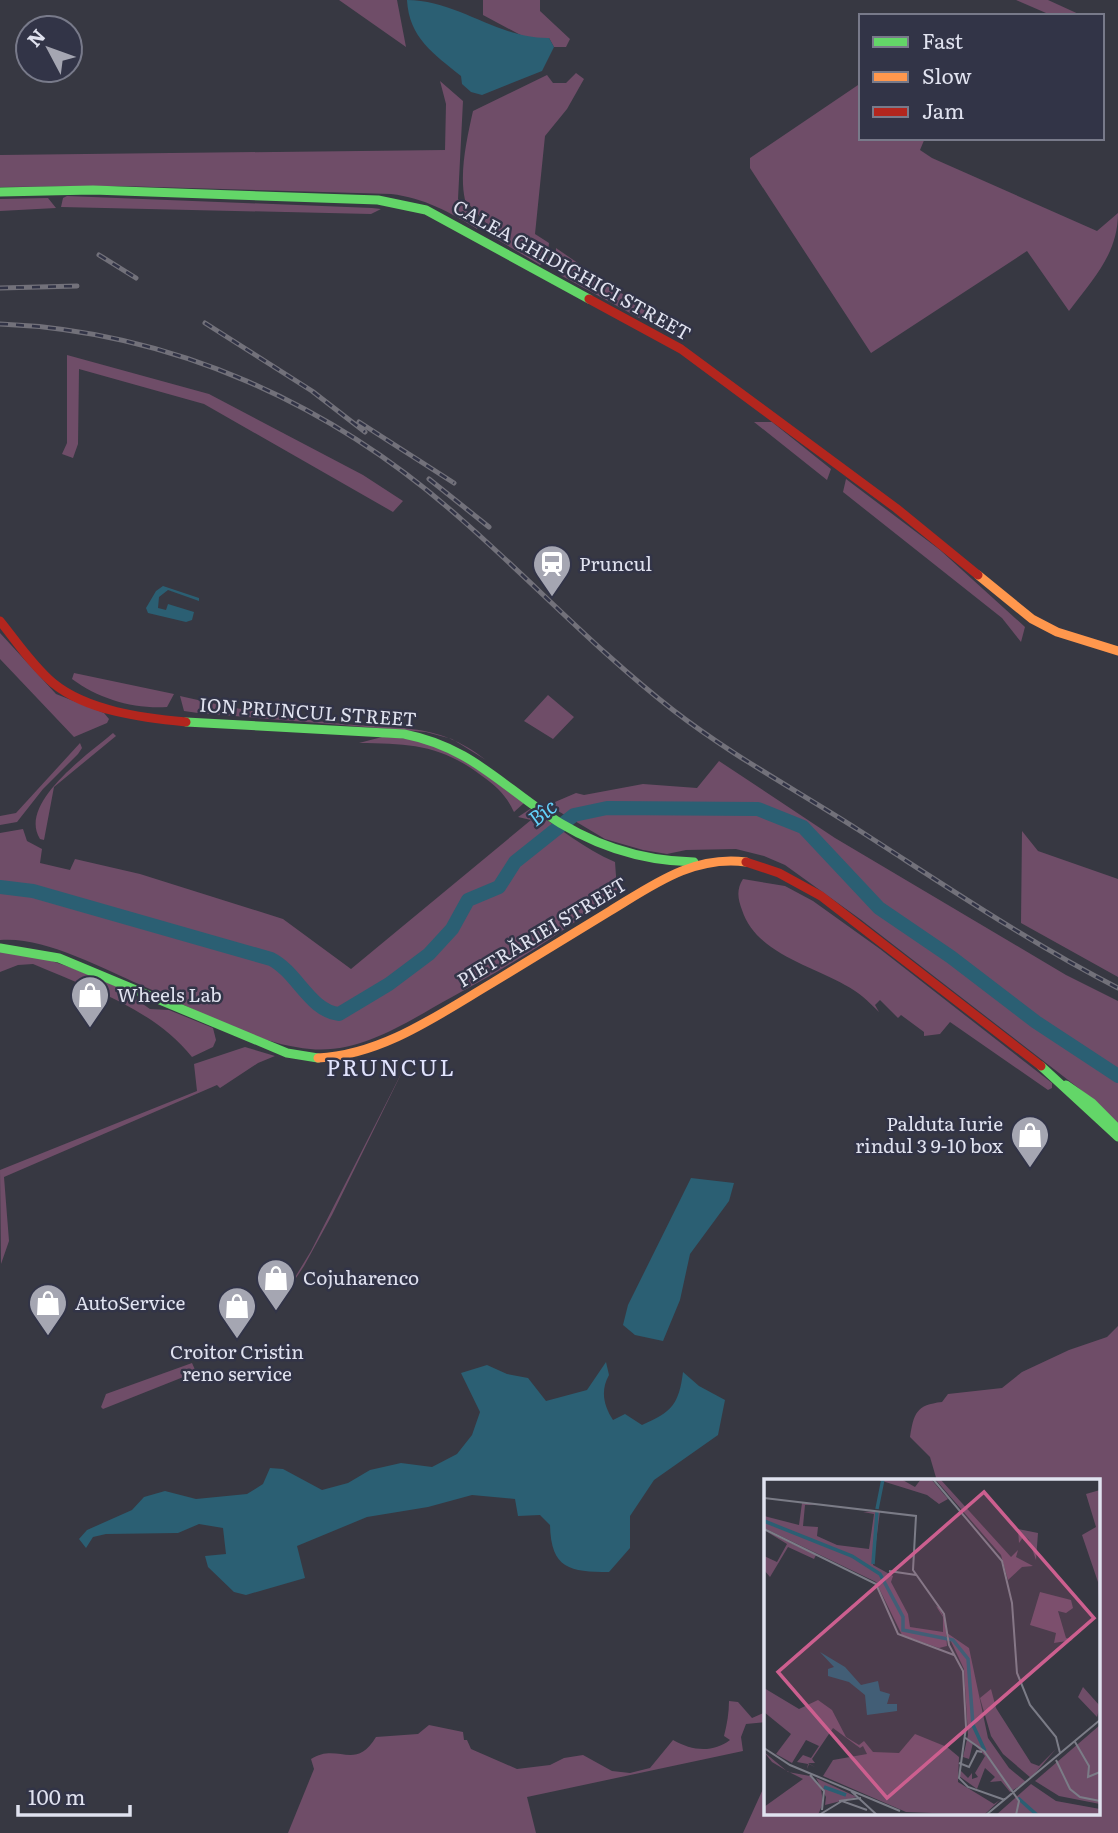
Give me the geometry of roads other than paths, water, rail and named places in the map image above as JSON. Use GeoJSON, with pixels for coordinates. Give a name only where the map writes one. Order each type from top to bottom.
{"type":"FeatureCollection","features":[{"type":"Feature","properties":{"kind":"street","name":"CALEA GHIDIGHICI STREET"},"geometry":{"type":"LineString","coordinates":[[0,192],[93,190],[378,200],[426,210],[668,341],[896,508],[1032,618],[1057,632],[1118,651]]}},
{"type":"Feature","properties":{"kind":"street","name":"ION PRUNCUL STREET"},"geometry":{"type":"LineString","coordinates":[[0,621],[50,680],[82,699],[128,712],[187,722],[404,734],[437,740],[469,755],[544,813],[615,852],[663,862],[698,862]]}},
{"type":"Feature","properties":{"kind":"street","name":"PIETRĂRIEI STREET"},"geometry":{"type":"LineString","coordinates":[[0,948],[59,958],[287,1053],[318,1058],[340,1057],[378,1045],[440,1014],[667,876],[698,862],[758,864],[808,890],[1056,1080],[1092,1103],[1118,1129]]}},
{"type":"Feature","properties":{"kind":"street","name":"PIETRĂRIEI STREET"},"geometry":{"type":"LineString","coordinates":[[1056,1080],[1118,1137]]}},
{"type":"Feature","properties":{"kind":"water"},"geometry":{"type":"Polygon","coordinates":[[[407,0],[444,6],[530,37],[549,38],[554,47],[542,71],[482,95],[471,92],[462,84],[461,76],[418,35],[412,25],[407,0]]]}},
{"type":"Feature","properties":{"kind":"water"},"geometry":{"type":"Polygon","coordinates":[[[163,586],[199,598],[199,601],[168,590],[159,597],[158,608],[166,610],[168,604],[194,612],[192,620],[186,622],[148,613],[146,608],[156,591],[163,586]]]}},
{"type":"Feature","properties":{"kind":"water"},"geometry":{"type":"Polygon","coordinates":[[[691,1178],[734,1183],[729,1201],[690,1254],[680,1300],[663,1341],[635,1335],[623,1325],[628,1305],[691,1178]]]}},
{"type":"Feature","properties":{"kind":"water"},"geometry":{"type":"Polygon","coordinates":[[[606,1362],[609,1375],[604,1398],[613,1420],[625,1414],[642,1425],[660,1416],[676,1399],[683,1372],[699,1386],[725,1400],[718,1435],[654,1480],[630,1516],[630,1548],[609,1572],[583,1571],[565,1565],[554,1551],[550,1525],[540,1515],[518,1516],[515,1499],[472,1495],[428,1507],[367,1517],[297,1546],[305,1578],[246,1595],[234,1592],[208,1567],[205,1556],[226,1554],[223,1528],[199,1524],[178,1533],[106,1534],[93,1537],[86,1548],[79,1539],[87,1530],[132,1510],[144,1497],[165,1491],[196,1499],[247,1494],[263,1484],[270,1468],[283,1469],[322,1490],[348,1483],[370,1470],[401,1463],[432,1467],[457,1454],[472,1435],[480,1412],[461,1373],[487,1365],[507,1374],[528,1378],[546,1401],[587,1390],[606,1362]]]}},
{"type":"Feature","properties":{"kind":"waterway","name":"Bîc"},"geometry":{"type":"LineString","coordinates":[[0,887],[33,891],[271,959],[289,973],[320,1006],[339,1014],[389,984],[429,954],[452,929],[468,900],[499,887],[515,862],[574,815],[607,808],[758,809],[803,827],[879,908],[951,957],[1036,1022],[1118,1076]]}},
{"type":"Feature","properties":{"kind":"railway"},"geometry":{"type":"LineString","coordinates":[[99,255],[136,278]]}},
{"type":"Feature","properties":{"kind":"railway"},"geometry":{"type":"LineString","coordinates":[[0,288],[77,286]]}},
{"type":"Feature","properties":{"kind":"railway"},"geometry":{"type":"LineString","coordinates":[[205,323],[312,391],[365,432]]}},
{"type":"Feature","properties":{"kind":"railway"},"geometry":{"type":"LineString","coordinates":[[0,324],[64,330],[127,341],[188,359],[247,381],[305,409],[359,441],[412,478],[461,519],[618,665],[695,726],[986,912],[1118,988]]}},
{"type":"Feature","properties":{"kind":"railway"},"geometry":{"type":"LineString","coordinates":[[359,422],[454,483]]}},
{"type":"Feature","properties":{"kind":"railway"},"geometry":{"type":"LineString","coordinates":[[429,479],[489,527]]}},
{"type":"Feature","properties":{"kind":"place","name":"Pruncul"},"geometry":{"type":"Point","coordinates":[552,598]}},
{"type":"Feature","properties":{"kind":"place","name":"Wheels Lab"},"geometry":{"type":"Point","coordinates":[90,1029]}},
{"type":"Feature","properties":{"kind":"place","name":"Palduta Iurie rindul 3 9-10 box"},"geometry":{"type":"Point","coordinates":[1030,1169]}},
{"type":"Feature","properties":{"kind":"place","name":"Cojuharenco"},"geometry":{"type":"Point","coordinates":[276,1312]}},
{"type":"Feature","properties":{"kind":"place","name":"AutoService"},"geometry":{"type":"Point","coordinates":[48,1337]}},
{"type":"Feature","properties":{"kind":"place","name":"Croitor Cristin reno service"},"geometry":{"type":"Point","coordinates":[237,1340]}},
{"type":"Feature","properties":{"kind":"district","name":"PRUNCUL"},"geometry":{"type":"Point","coordinates":[391,1068]}}]}
